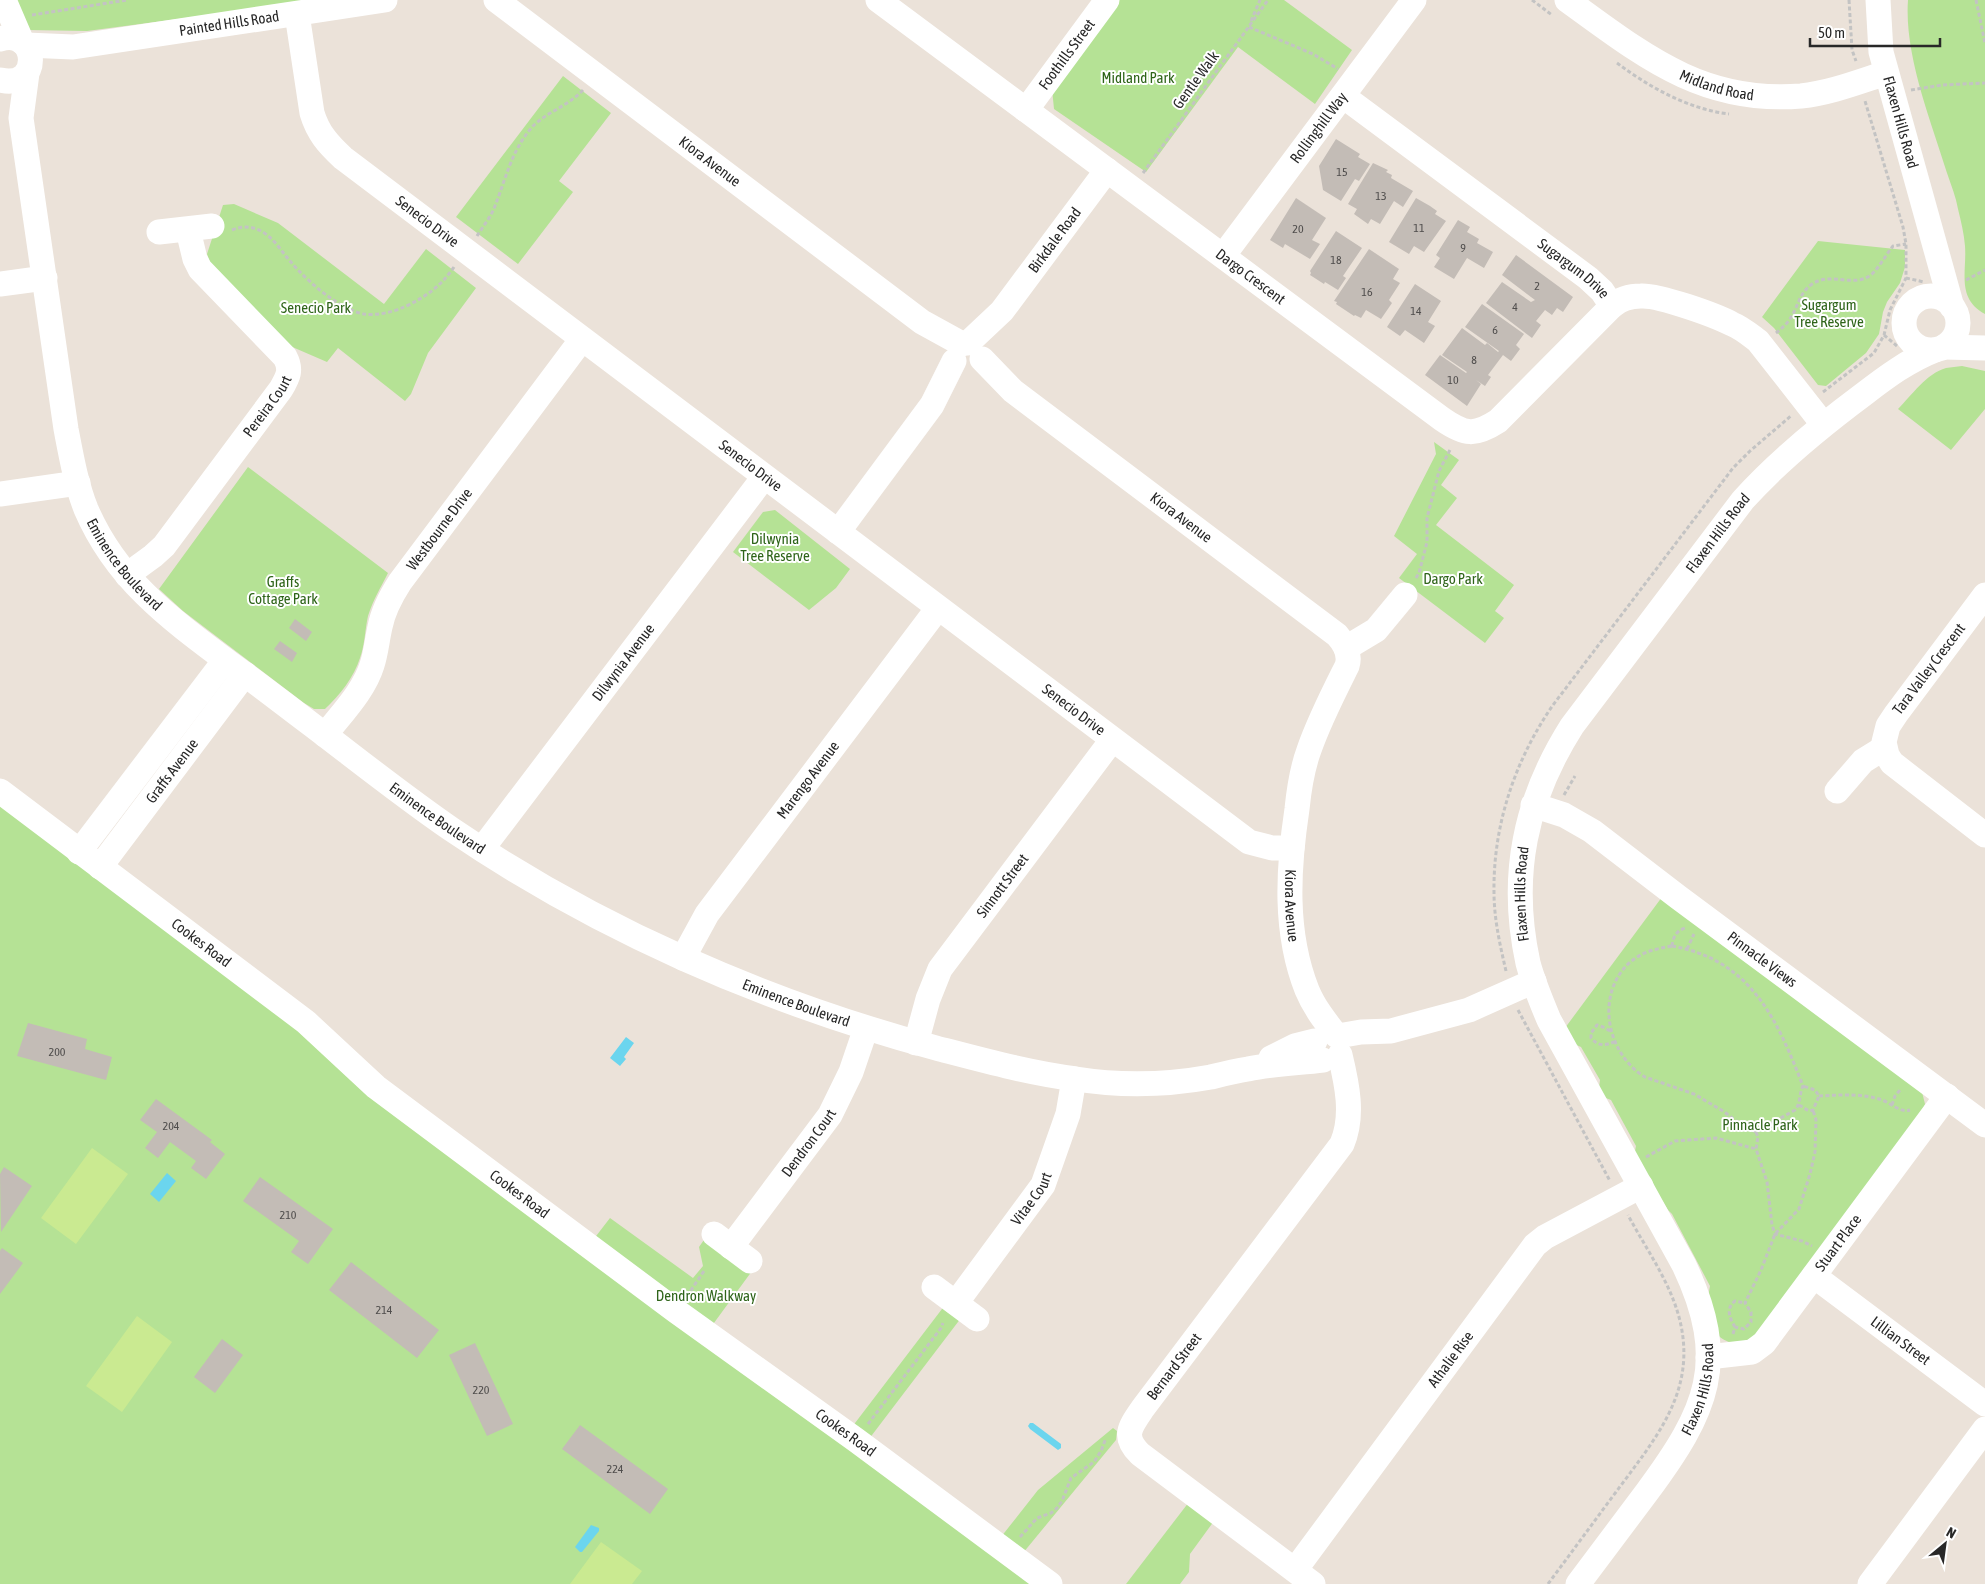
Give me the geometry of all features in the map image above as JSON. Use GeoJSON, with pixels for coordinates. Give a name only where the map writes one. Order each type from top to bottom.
{"type":"FeatureCollection","features":[{"type":"Feature","properties":{"kind":"street"},"geometry":{"type":"LineString","coordinates":[[4,0],[16,42]]}},
{"type":"Feature","properties":{"kind":"street","name":"Painted Hills Road"},"geometry":{"type":"LineString","coordinates":[[16,42],[73,47],[385,0]]}},
{"type":"Feature","properties":{"kind":"street","name":"Kiora Avenue"},"geometry":{"type":"LineString","coordinates":[[496,0],[1337,635],[1349,656],[1347,666],[1319,724],[1300,782],[1292,848],[1290,900],[1292,928],[1298,962],[1308,991],[1310,1022],[1329,1048]]}},
{"type":"Feature","properties":{"kind":"street","name":"Dargo Crescent"},"geometry":{"type":"LineString","coordinates":[[878,0],[1442,419],[1464,432]]}},
{"type":"Feature","properties":{"kind":"street","name":"Foothills Street"},"geometry":{"type":"LineString","coordinates":[[1026,110],[1107,0]]}},
{"type":"Feature","properties":{"kind":"street","name":"Rollinghill Way"},"geometry":{"type":"LineString","coordinates":[[1223,256],[1414,0]]}},
{"type":"Feature","properties":{"kind":"street","name":"Midland Road"},"geometry":{"type":"LineString","coordinates":[[1568,0],[1651,60],[1680,75],[1708,86],[1738,94],[1802,96],[1829,91],[1862,81],[1889,84]]}},
{"type":"Feature","properties":{"kind":"street","name":"Flaxen Hills Road"},"geometry":{"type":"LineString","coordinates":[[1878,0],[1881,52],[1954,310]]}},
{"type":"Feature","properties":{"kind":"street","name":"Senecio Drive"},"geometry":{"type":"LineString","coordinates":[[298,14],[312,113],[321,136],[342,158],[1249,842],[1272,848],[1292,848]]}},
{"type":"Feature","properties":{"kind":"street","name":"Eminence Boulevard"},"geometry":{"type":"LineString","coordinates":[[16,42],[31,57],[21,118],[66,429],[78,483],[85,506],[96,530],[127,575],[166,616],[395,789],[482,849],[588,911],[684,958],[785,1000],[866,1028],[916,1042],[973,1057],[1074,1079],[1106,1083],[1170,1082],[1210,1077],[1248,1068],[1295,1046],[1329,1048],[1361,1032],[1391,1031],[1469,1010],[1494,1009],[1513,997],[1536,988]]}},
{"type":"Feature","properties":{"kind":"street","name":"Painted Hills Road"},"geometry":{"type":"LineString","coordinates":[[0,80],[14,81],[73,47]]}},
{"type":"Feature","properties":{"kind":"street","name":"Eminence Boulevard"},"geometry":{"type":"LineString","coordinates":[[0,80],[21,118]]}},
{"type":"Feature","properties":{"kind":"street","name":"Sugargum Drive"},"geometry":{"type":"LineString","coordinates":[[1349,89],[1588,278],[1612,306],[1628,297],[1642,295],[1660,298],[1732,323],[1744,330],[1758,341],[1823,424]]}},
{"type":"Feature","properties":{"kind":"street","name":"Birkdale Road"},"geometry":{"type":"LineString","coordinates":[[838,532],[1107,170]]}},
{"type":"Feature","properties":{"kind":"street"},"geometry":{"type":"LineString","coordinates":[[159,232],[220,229]]}},
{"type":"Feature","properties":{"kind":"street","name":"Pereira Court"},"geometry":{"type":"LineString","coordinates":[[127,575],[164,546],[281,389],[290,369],[285,357],[200,269],[195,258],[188,230]]}},
{"type":"Feature","properties":{"kind":"street","name":"Flaxen Hills Road"},"geometry":{"type":"LineString","coordinates":[[1918,299],[1931,266],[1935,242]]}},
{"type":"Feature","properties":{"kind":"street"},"geometry":{"type":"LineString","coordinates":[[0,284],[45,278]]}},
{"type":"Feature","properties":{"kind":"street"},"geometry":{"type":"LineString","coordinates":[[1985,335],[1940,297],[1925,296],[1918,299],[1912,303],[1904,316],[1905,332],[1908,338],[1920,348],[1985,348]]}},
{"type":"Feature","properties":{"kind":"street"},"geometry":{"type":"LineString","coordinates":[[1464,432],[1473,433],[1486,429],[1498,422],[1612,306]]}},
{"type":"Feature","properties":{"kind":"street"},"geometry":{"type":"LineString","coordinates":[[1940,348],[1954,336],[1958,321],[1954,310]]}},
{"type":"Feature","properties":{"kind":"street"},"geometry":{"type":"LineString","coordinates":[[1888,376],[1905,332]]}},
{"type":"Feature","properties":{"kind":"street","name":"Westbourne Drive"},"geometry":{"type":"LineString","coordinates":[[325,735],[361,689],[367,678],[372,665],[380,626],[386,609],[400,582],[582,339]]}},
{"type":"Feature","properties":{"kind":"street","name":"Flaxen Hills Road"},"geometry":{"type":"LineString","coordinates":[[1578,1584],[1680,1446],[1693,1423],[1700,1404],[1706,1381],[1708,1357],[1706,1332],[1695,1288],[1630,1183],[1549,1020],[1536,988],[1524,938],[1520,899],[1522,858],[1533,805],[1547,771],[1572,726],[1743,500],[1765,475],[1823,424],[1888,376],[1920,356],[1940,348]]}},
{"type":"Feature","properties":{"kind":"street","name":"Dilwynia Avenue"},"geometry":{"type":"LineString","coordinates":[[482,849],[764,477]]}},
{"type":"Feature","properties":{"kind":"street"},"geometry":{"type":"LineString","coordinates":[[0,494],[78,483]]}},
{"type":"Feature","properties":{"kind":"street"},"geometry":{"type":"LineString","coordinates":[[1346,648],[1376,630],[1404,595]]}},
{"type":"Feature","properties":{"kind":"street","name":"Tara Valley Crescent"},"geometry":{"type":"LineString","coordinates":[[1884,748],[1884,735],[1896,714],[1985,595]]}},
{"type":"Feature","properties":{"kind":"street","name":"Marengo Avenue"},"geometry":{"type":"LineString","coordinates":[[684,958],[707,914],[938,608]]}},
{"type":"Feature","properties":{"kind":"street","name":"Graffs Avenue"},"geometry":{"type":"LineString","coordinates":[[80,852],[225,660]]}},
{"type":"Feature","properties":{"kind":"street","name":"Graffs Avenue"},"geometry":{"type":"LineString","coordinates":[[100,867],[245,674]]}},
{"type":"Feature","properties":{"kind":"street","name":"Sinnott Street"},"geometry":{"type":"LineString","coordinates":[[916,1042],[934,982],[949,956],[1112,740]]}},
{"type":"Feature","properties":{"kind":"street"},"geometry":{"type":"LineString","coordinates":[[1837,791],[1863,761],[1884,748],[1892,762],[1900,770],[1985,834]]}},
{"type":"Feature","properties":{"kind":"street","name":"Cookes Road"},"geometry":{"type":"LineString","coordinates":[[0,791],[310,1025],[376,1088],[676,1311],[856,1440],[1050,1584]]}},
{"type":"Feature","properties":{"kind":"street","name":"Pinnacle Views"},"geometry":{"type":"LineString","coordinates":[[1533,805],[1564,815],[1592,831],[1985,1125]]}},
{"type":"Feature","properties":{"kind":"street","name":"Dendron Court"},"geometry":{"type":"LineString","coordinates":[[732,1248],[830,1115],[852,1072],[866,1028]]}},
{"type":"Feature","properties":{"kind":"street","name":"Bernard Street"},"geometry":{"type":"LineString","coordinates":[[1304,1577],[1140,1454],[1129,1440],[1129,1433],[1131,1426],[1143,1408],[1342,1144],[1349,1124],[1346,1078],[1329,1048]]}},
{"type":"Feature","properties":{"kind":"street","name":"Vitae Court"},"geometry":{"type":"LineString","coordinates":[[949,1313],[1043,1185],[1068,1114],[1074,1079]]}},
{"type":"Feature","properties":{"kind":"street","name":"Stuart Place"},"geometry":{"type":"LineString","coordinates":[[1708,1357],[1752,1352],[1761,1347],[1947,1096]]}},
{"type":"Feature","properties":{"kind":"street","name":"Athalie Rise"},"geometry":{"type":"LineString","coordinates":[[1304,1577],[1535,1245],[1630,1183]]}},
{"type":"Feature","properties":{"kind":"street","name":"Lillian Street"},"geometry":{"type":"LineString","coordinates":[[1821,1267],[1985,1404]]}},
{"type":"Feature","properties":{"kind":"street"},"geometry":{"type":"LineString","coordinates":[[934,1288],[949,1313],[977,1319]]}},
{"type":"Feature","properties":{"kind":"street"},"geometry":{"type":"LineString","coordinates":[[1870,1584],[1985,1429]]}},
{"type":"Feature","properties":{"kind":"path"},"geometry":{"type":"LineString","coordinates":[[26,16],[127,0]]}},
{"type":"Feature","properties":{"kind":"path"},"geometry":{"type":"LineString","coordinates":[[1260,0],[1249,27],[1313,54],[1349,89]]}},
{"type":"Feature","properties":{"kind":"path","name":"Gentle Walk"},"geometry":{"type":"LineString","coordinates":[[1142,174],[1268,0]]}},
{"type":"Feature","properties":{"kind":"path"},"geometry":{"type":"LineString","coordinates":[[1548,1584],[1661,1430],[1675,1400],[1684,1358],[1682,1335],[1673,1300],[1630,1183],[1513,997],[1496,924],[1494,892],[1496,852],[1502,819],[1510,788],[1533,737],[1553,705],[1733,468],[1767,436],[1874,353],[1884,335],[1890,310],[1906,278],[1906,244],[1903,227],[1852,50],[1849,0]]}},
{"type":"Feature","properties":{"kind":"path"},"geometry":{"type":"LineString","coordinates":[[1976,0],[1985,42]]}},
{"type":"Feature","properties":{"kind":"path"},"geometry":{"type":"LineString","coordinates":[[1889,84],[1942,85],[1985,83]]}},
{"type":"Feature","properties":{"kind":"path"},"geometry":{"type":"LineString","coordinates":[[220,229],[250,227],[261,231],[276,243],[305,278],[336,301],[364,314],[398,310],[430,293],[445,280],[467,251],[495,207],[516,150],[541,120],[570,102],[584,89]]}},
{"type":"Feature","properties":{"kind":"path"},"geometry":{"type":"LineString","coordinates":[[1775,334],[1790,318],[1799,298],[1814,283],[1832,278],[1855,282],[1863,280],[1872,274],[1893,246],[1906,244]]}},
{"type":"Feature","properties":{"kind":"path"},"geometry":{"type":"LineString","coordinates":[[1961,283],[1985,270]]}},
{"type":"Feature","properties":{"kind":"path"},"geometry":{"type":"LineString","coordinates":[[1404,595],[1419,573],[1427,542],[1427,518],[1439,471],[1453,445],[1464,432]]}},
{"type":"Feature","properties":{"kind":"path"},"geometry":{"type":"LineString","coordinates":[[1672,946],[1676,934],[1684,928]]}},
{"type":"Feature","properties":{"kind":"path"},"geometry":{"type":"LineString","coordinates":[[1756,1132],[1790,1114],[1799,1105],[1800,1092],[1803,1086],[1780,1028],[1754,992],[1743,980],[1720,962],[1704,954],[1672,946],[1649,950],[1626,965],[1614,986],[1610,1002],[1610,1031],[1614,1042],[1630,1065],[1639,1073],[1694,1094],[1723,1111],[1743,1126],[1756,1132],[1758,1137],[1756,1149],[1767,1182],[1772,1225],[1775,1234]]}},
{"type":"Feature","properties":{"kind":"path"},"geometry":{"type":"LineString","coordinates":[[1610,1031],[1603,1026],[1597,1026],[1591,1033],[1591,1038],[1600,1045],[1605,1046],[1614,1042]]}},
{"type":"Feature","properties":{"kind":"path"},"geometry":{"type":"LineString","coordinates":[[1745,1303],[1758,1278],[1775,1234],[1798,1209],[1810,1174],[1817,1139],[1816,1120],[1813,1110],[1819,1096],[1815,1090],[1803,1086]]}},
{"type":"Feature","properties":{"kind":"path"},"geometry":{"type":"LineString","coordinates":[[1892,1105],[1897,1091],[1905,1089]]}},
{"type":"Feature","properties":{"kind":"path"},"geometry":{"type":"LineString","coordinates":[[1799,1105],[1809,1111],[1813,1110]]}},
{"type":"Feature","properties":{"kind":"path"},"geometry":{"type":"LineString","coordinates":[[1630,1183],[1675,1141],[1716,1138],[1756,1149]]}},
{"type":"Feature","properties":{"kind":"path"},"geometry":{"type":"LineString","coordinates":[[1775,1234],[1802,1241],[1821,1267]]}},
{"type":"Feature","properties":{"kind":"path"},"geometry":{"type":"LineString","coordinates":[[676,1311],[704,1271]]}},
{"type":"Feature","properties":{"kind":"path"},"geometry":{"type":"LineString","coordinates":[[1735,1327],[1744,1329],[1751,1322],[1751,1312],[1745,1303],[1735,1301],[1728,1310],[1735,1327],[1733,1332],[1735,1355]]}},
{"type":"Feature","properties":{"kind":"path"},"geometry":{"type":"LineString","coordinates":[[856,1440],[941,1328],[949,1313]]}},
{"type":"Feature","properties":{"kind":"path"},"geometry":{"type":"LineString","coordinates":[[1015,1543],[1037,1518],[1051,1513],[1057,1508],[1072,1478],[1094,1462],[1106,1438]]}},
{"type":"Feature","properties":{"kind":"green space"},"geometry":{"type":"Polygon","coordinates":[[[15,0],[323,0],[87,31],[27,30],[15,0]]]}},
{"type":"Feature","properties":{"kind":"green space","name":"Midland Park"},"geometry":{"type":"Polygon","coordinates":[[[1117,0],[1284,0],[1352,50],[1315,104],[1238,47],[1146,172],[1054,109],[1052,89],[1117,0]]]}},
{"type":"Feature","properties":{"kind":"green space"},"geometry":{"type":"Polygon","coordinates":[[[1908,0],[1985,0],[1985,314],[1976,308],[1966,292],[1965,246],[1962,228],[1955,196],[1914,65],[1910,43],[1908,0]]]}},
{"type":"Feature","properties":{"kind":"green space"},"geometry":{"type":"Polygon","coordinates":[[[563,76],[611,113],[559,181],[573,192],[518,264],[456,217],[563,76]]]}},
{"type":"Feature","properties":{"kind":"green space","name":"Senecio Park"},"geometry":{"type":"Polygon","coordinates":[[[234,204],[278,223],[384,304],[426,249],[476,288],[428,353],[411,394],[405,401],[338,348],[327,362],[290,346],[212,268],[207,254],[223,205],[234,204]]]}},
{"type":"Feature","properties":{"kind":"green space","name":"Sugargum Tree Reserve"},"geometry":{"type":"Polygon","coordinates":[[[1818,241],[1905,250],[1905,267],[1900,283],[1887,302],[1883,312],[1879,334],[1866,353],[1826,386],[1818,385],[1774,328],[1762,317],[1818,241]]]}},
{"type":"Feature","properties":{"kind":"green space"},"geometry":{"type":"Polygon","coordinates":[[[1962,366],[1985,371],[1985,409],[1951,450],[1898,409],[1932,375],[1946,368],[1962,366]]]}},
{"type":"Feature","properties":{"kind":"green space","name":"Dargo Park"},"geometry":{"type":"Polygon","coordinates":[[[1434,442],[1459,460],[1441,485],[1457,498],[1436,525],[1514,585],[1495,611],[1504,618],[1485,643],[1399,578],[1417,554],[1394,536],[1436,454],[1434,442]]]}},
{"type":"Feature","properties":{"kind":"green space","name":"Graffs Cottage Park"},"geometry":{"type":"Polygon","coordinates":[[[248,467],[388,573],[368,616],[363,647],[354,672],[336,698],[325,709],[314,709],[304,703],[183,611],[159,589],[248,467]]]}},
{"type":"Feature","properties":{"kind":"green space","name":"Dilwynia Tree Reserve"},"geometry":{"type":"Polygon","coordinates":[[[775,510],[850,569],[836,588],[809,610],[733,552],[763,512],[775,510]]]}},
{"type":"Feature","properties":{"kind":"green space"},"geometry":{"type":"Polygon","coordinates":[[[0,802],[1035,1584],[0,1584],[0,802]]]}},
{"type":"Feature","properties":{"kind":"green space","name":"Pinnacle Park"},"geometry":{"type":"Polygon","coordinates":[[[1662,897],[1922,1092],[1925,1104],[1922,1113],[1762,1332],[1746,1341],[1729,1342],[1718,1335],[1708,1297],[1710,1286],[1672,1214],[1634,1156],[1636,1146],[1611,1100],[1603,1097],[1599,1088],[1600,1080],[1581,1047],[1574,1044],[1565,1028],[1662,897]]]}},
{"type":"Feature","properties":{"kind":"green space"},"geometry":{"type":"Polygon","coordinates":[[[92,1148],[128,1174],[76,1244],[41,1218],[92,1148]]]}},
{"type":"Feature","properties":{"kind":"green space","name":"Dendron Walkway"},"geometry":{"type":"Polygon","coordinates":[[[610,1218],[693,1278],[703,1266],[699,1247],[706,1237],[752,1271],[711,1327],[593,1240],[610,1218]]]}},
{"type":"Feature","properties":{"kind":"green space"},"geometry":{"type":"Polygon","coordinates":[[[945,1305],[961,1318],[869,1439],[852,1427],[945,1305]]]}},
{"type":"Feature","properties":{"kind":"green space"},"geometry":{"type":"Polygon","coordinates":[[[137,1316],[172,1342],[122,1412],[86,1386],[137,1316]]]}},
{"type":"Feature","properties":{"kind":"green space"},"geometry":{"type":"Polygon","coordinates":[[[1113,1428],[1117,1431],[1116,1440],[1023,1553],[1001,1537],[1038,1490],[1113,1428]]]}},
{"type":"Feature","properties":{"kind":"green space"},"geometry":{"type":"Polygon","coordinates":[[[1189,1502],[1214,1521],[1190,1554],[1189,1572],[1180,1584],[1126,1584],[1189,1502]]]}},
{"type":"Feature","properties":{"kind":"green space"},"geometry":{"type":"Polygon","coordinates":[[[601,1542],[642,1571],[632,1584],[570,1584],[601,1542]]]}},
{"type":"Feature","properties":{"kind":"water"},"geometry":{"type":"Polygon","coordinates":[[[626,1037],[634,1043],[620,1066],[610,1058],[626,1037]]]}},
{"type":"Feature","properties":{"kind":"water"},"geometry":{"type":"Polygon","coordinates":[[[167,1173],[176,1181],[159,1202],[150,1194],[167,1173]]]}},
{"type":"Feature","properties":{"kind":"water"},"geometry":{"type":"Polygon","coordinates":[[[1030,1423],[1033,1423],[1061,1444],[1061,1448],[1058,1450],[1030,1429],[1028,1426],[1030,1423]]]}},
{"type":"Feature","properties":{"kind":"water"},"geometry":{"type":"Polygon","coordinates":[[[591,1525],[599,1528],[599,1531],[580,1552],[575,1547],[591,1525]]]}},
{"type":"Feature","properties":{"kind":"building"},"geometry":{"type":"Polygon","coordinates":[[[1336,139],[1360,154],[1358,157],[1370,164],[1359,181],[1355,179],[1341,201],[1323,190],[1319,166],[1336,139]]]}},
{"type":"Feature","properties":{"kind":"building"},"geometry":{"type":"Polygon","coordinates":[[[1373,163],[1388,170],[1386,172],[1392,175],[1391,178],[1413,191],[1403,207],[1394,201],[1380,224],[1371,219],[1368,224],[1354,214],[1357,209],[1348,204],[1373,163]]]}},
{"type":"Feature","properties":{"kind":"building"},"geometry":{"type":"Polygon","coordinates":[[[1296,198],[1326,218],[1312,240],[1320,244],[1310,259],[1285,244],[1283,248],[1270,240],[1296,198]]]}},
{"type":"Feature","properties":{"kind":"building"},"geometry":{"type":"Polygon","coordinates":[[[1416,198],[1437,211],[1435,214],[1446,221],[1424,252],[1414,246],[1409,254],[1389,242],[1416,198]]]}},
{"type":"Feature","properties":{"kind":"building"},"geometry":{"type":"Polygon","coordinates":[[[1458,220],[1470,227],[1467,232],[1479,239],[1477,243],[1493,252],[1484,268],[1467,258],[1454,279],[1434,267],[1440,258],[1436,255],[1458,220]]]}},
{"type":"Feature","properties":{"kind":"building"},"geometry":{"type":"Polygon","coordinates":[[[1336,231],[1362,248],[1343,276],[1346,278],[1338,290],[1310,275],[1310,271],[1336,231]]]}},
{"type":"Feature","properties":{"kind":"building"},"geometry":{"type":"Polygon","coordinates":[[[1369,249],[1399,269],[1393,279],[1400,283],[1389,300],[1392,303],[1381,319],[1366,310],[1361,318],[1354,316],[1334,301],[1369,249]]]}},
{"type":"Feature","properties":{"kind":"building"},"geometry":{"type":"Polygon","coordinates":[[[1516,255],[1573,297],[1563,312],[1557,308],[1552,315],[1545,310],[1536,321],[1541,325],[1532,338],[1486,303],[1502,282],[1531,302],[1535,300],[1502,275],[1516,255]]]}},
{"type":"Feature","properties":{"kind":"building"},"geometry":{"type":"Polygon","coordinates":[[[1415,284],[1441,301],[1428,322],[1435,326],[1424,343],[1405,330],[1400,336],[1387,327],[1415,284]]]}},
{"type":"Feature","properties":{"kind":"building"},"geometry":{"type":"Polygon","coordinates":[[[1482,304],[1524,334],[1516,345],[1520,349],[1511,361],[1503,355],[1488,375],[1491,377],[1485,386],[1476,380],[1481,384],[1467,406],[1425,375],[1440,355],[1467,372],[1442,355],[1462,328],[1485,345],[1487,343],[1499,351],[1465,327],[1482,304]]]}},
{"type":"Feature","properties":{"kind":"building"},"geometry":{"type":"Polygon","coordinates":[[[295,619],[312,632],[306,641],[289,628],[295,619]]]}},
{"type":"Feature","properties":{"kind":"building"},"geometry":{"type":"Polygon","coordinates":[[[280,641],[297,653],[292,662],[274,649],[280,641]]]}},
{"type":"Feature","properties":{"kind":"building"},"geometry":{"type":"Polygon","coordinates":[[[28,1023],[87,1039],[85,1049],[112,1057],[106,1080],[17,1056],[28,1023]]]}},
{"type":"Feature","properties":{"kind":"building"},"geometry":{"type":"Polygon","coordinates":[[[156,1099],[212,1140],[210,1142],[225,1154],[206,1179],[191,1168],[196,1161],[170,1142],[158,1158],[145,1148],[157,1132],[140,1120],[156,1099]]]}},
{"type":"Feature","properties":{"kind":"building"},"geometry":{"type":"Polygon","coordinates":[[[4,1167],[32,1186],[1,1232],[0,1174],[4,1167]]]}},
{"type":"Feature","properties":{"kind":"building"},"geometry":{"type":"Polygon","coordinates":[[[260,1177],[333,1229],[308,1264],[291,1252],[299,1241],[243,1201],[260,1177]]]}},
{"type":"Feature","properties":{"kind":"building"},"geometry":{"type":"Polygon","coordinates":[[[2,1248],[23,1263],[0,1294],[0,1251],[2,1248]]]}},
{"type":"Feature","properties":{"kind":"building"},"geometry":{"type":"Polygon","coordinates":[[[351,1262],[439,1330],[417,1358],[329,1290],[351,1262]]]}},
{"type":"Feature","properties":{"kind":"building"},"geometry":{"type":"Polygon","coordinates":[[[222,1339],[243,1355],[215,1393],[194,1377],[222,1339]]]}},
{"type":"Feature","properties":{"kind":"building"},"geometry":{"type":"Polygon","coordinates":[[[475,1343],[513,1424],[487,1436],[449,1355],[475,1343]]]}},
{"type":"Feature","properties":{"kind":"building"},"geometry":{"type":"Polygon","coordinates":[[[580,1425],[668,1489],[650,1514],[562,1449],[580,1425]]]}}]}
